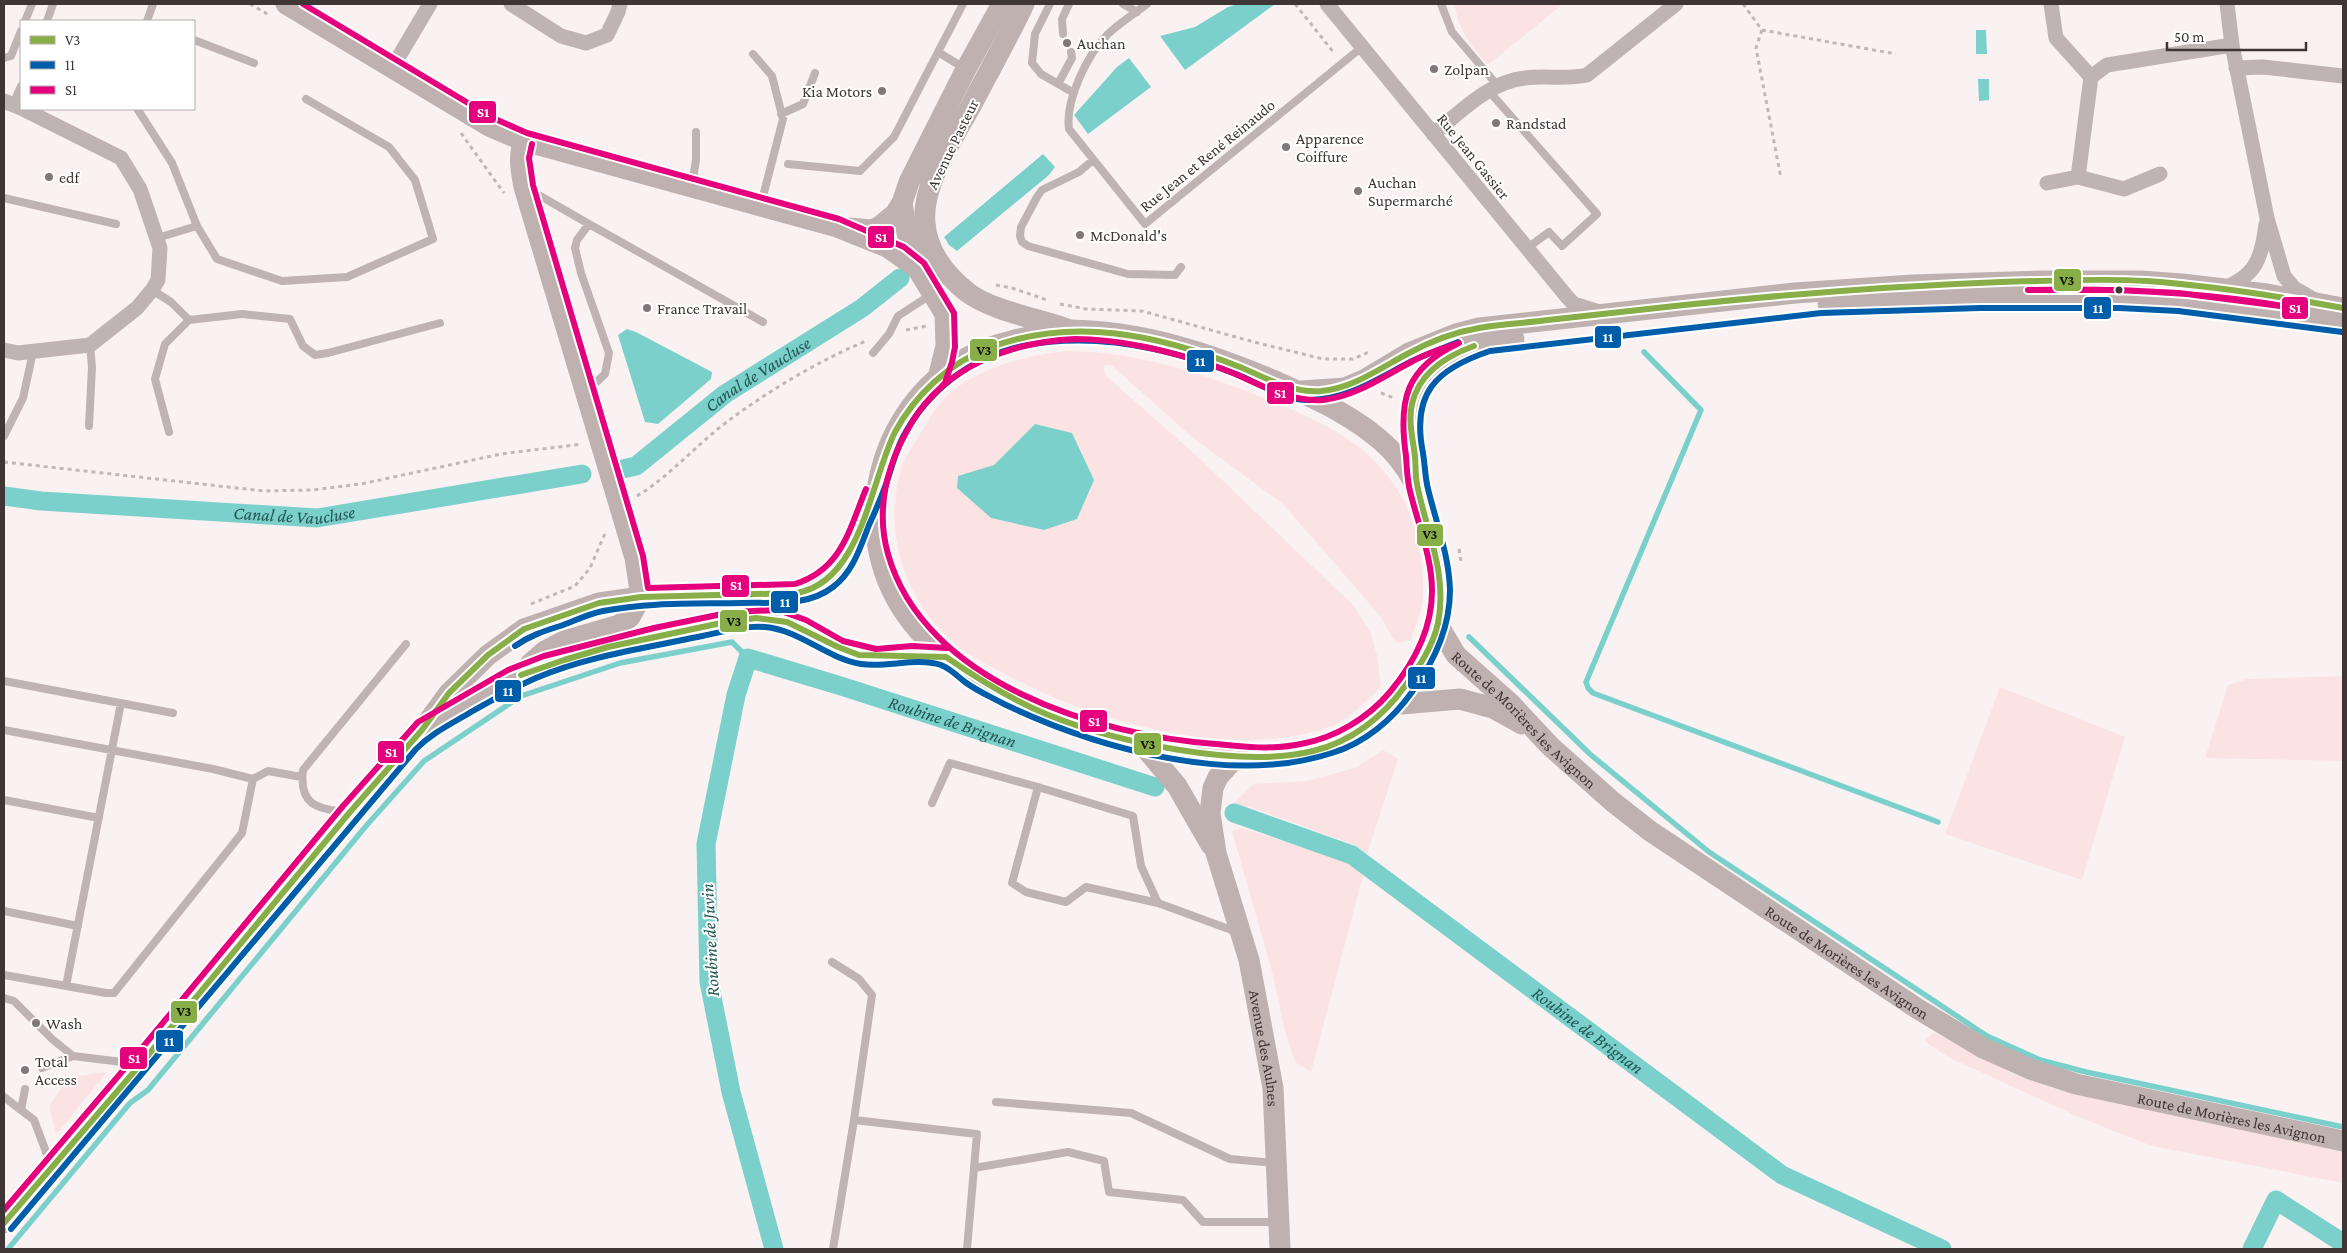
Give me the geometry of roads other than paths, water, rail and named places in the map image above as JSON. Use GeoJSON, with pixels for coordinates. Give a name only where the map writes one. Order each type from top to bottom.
{"type":"FeatureCollection","features":[{"type":"Feature","properties":{"kind":"main road"},"geometry":{"type":"LineString","coordinates":[[286,4],[489,126],[524,141],[691,189],[837,227],[887,247],[918,268],[945,314],[946,346],[938,378]]}},
{"type":"Feature","properties":{"kind":"main road","name":"Avenue Pasteur"},"geometry":{"type":"LineString","coordinates":[[837,227],[871,230],[879,227],[895,214],[966,69],[1002,4]]}},
{"type":"Feature","properties":{"kind":"main road","name":"Avenue Pasteur"},"geometry":{"type":"LineString","coordinates":[[1024,4],[928,191],[925,224],[931,249],[948,273],[968,292],[1006,310],[1070,330]]}},
{"type":"Feature","properties":{"kind":"main road"},"geometry":{"type":"LineString","coordinates":[[512,678],[545,651],[564,641],[619,625],[630,617],[642,598],[635,558],[612,483],[593,445],[587,392],[514,191],[520,167],[520,152],[524,141]]}},
{"type":"Feature","properties":{"kind":"main road","name":"Avenue Pasteur"},"geometry":{"type":"LineString","coordinates":[[902,203],[907,233],[918,268]]}},
{"type":"Feature","properties":{"kind":"main road"},"geometry":{"type":"LineString","coordinates":[[1299,392],[1345,388],[1364,380],[1409,354],[1456,334],[1479,328],[1795,293],[1912,285],[2141,281],[2222,289],[2333,306]]}},
{"type":"Feature","properties":{"kind":"main road"},"geometry":{"type":"LineString","coordinates":[[877,485],[875,536],[892,591],[907,616],[926,639],[972,677],[1038,711],[1100,732],[1141,743],[1185,751],[1266,757],[1313,751],[1358,733],[1390,705],[1424,659],[1438,625],[1441,594],[1437,548],[1418,487],[1410,435],[1412,404],[1418,388],[1432,370],[1446,358],[1464,349],[1488,342],[1820,304],[1980,299],[2119,299],[2179,302],[2343,323]]}},
{"type":"Feature","properties":{"kind":"main road"},"geometry":{"type":"LineString","coordinates":[[4,1224],[139,1066],[350,812],[422,730],[461,680],[488,655],[524,629],[599,603],[642,598],[797,593],[814,589],[840,569],[856,537],[896,432],[920,396],[938,378],[963,360],[986,348],[1032,336],[1070,330],[1090,330],[1173,344],[1244,368],[1342,412],[1379,440],[1404,466],[1418,487]]}},
{"type":"Feature","properties":{"kind":"main road"},"geometry":{"type":"LineString","coordinates":[[422,730],[512,678],[548,664],[590,652],[685,630],[759,618],[776,619],[802,628],[840,648],[859,655],[876,658],[913,655],[946,656]]}},
{"type":"Feature","properties":{"kind":"main road","name":"Route de Morières les Avignon"},"geometry":{"type":"LineString","coordinates":[[1438,625],[1456,655],[1510,702],[1535,731],[1612,802],[1650,831],[1918,1009],[1983,1048],[2030,1069],[2076,1084],[2343,1141]]}},
{"type":"Feature","properties":{"kind":"main road"},"geometry":{"type":"LineString","coordinates":[[1390,705],[1460,699],[1493,708],[1535,731]]}},
{"type":"Feature","properties":{"kind":"main road","name":"Avenue des Aulnes"},"geometry":{"type":"LineString","coordinates":[[1141,743],[1177,786],[1216,853]]}},
{"type":"Feature","properties":{"kind":"main road","name":"Avenue des Aulnes"},"geometry":{"type":"LineString","coordinates":[[1238,755],[1222,772],[1213,788],[1210,813],[1216,853],[1249,960],[1273,1088],[1280,1249]]}},
{"type":"Feature","properties":{"kind":"street"},"geometry":{"type":"LineString","coordinates":[[392,68],[430,4]]}},
{"type":"Feature","properties":{"kind":"street"},"geometry":{"type":"LineString","coordinates":[[511,4],[561,36],[586,43],[607,35],[620,4]]}},
{"type":"Feature","properties":{"kind":"street","name":"Rue Jean Gassier"},"geometry":{"type":"LineString","coordinates":[[1327,4],[1574,304],[1606,314]]}},
{"type":"Feature","properties":{"kind":"street"},"geometry":{"type":"LineString","coordinates":[[1433,134],[1493,88],[1526,78],[1570,78],[1587,75],[1676,4]]}},
{"type":"Feature","properties":{"kind":"street"},"geometry":{"type":"LineString","coordinates":[[2051,4],[2056,38],[2091,77]]}},
{"type":"Feature","properties":{"kind":"street"},"geometry":{"type":"LineString","coordinates":[[2226,4],[2236,68],[2267,218],[2284,276],[2294,288],[2333,306]]}},
{"type":"Feature","properties":{"kind":"street"},"geometry":{"type":"LineString","coordinates":[[2078,177],[2091,77],[2107,65],[2232,45]]}},
{"type":"Feature","properties":{"kind":"street"},"geometry":{"type":"LineString","coordinates":[[2236,68],[2263,67],[2343,76]]}},
{"type":"Feature","properties":{"kind":"street"},"geometry":{"type":"LineString","coordinates":[[4,350],[18,353],[90,345],[137,308],[158,280],[160,248],[157,238],[140,189],[121,158],[25,110]]}},
{"type":"Feature","properties":{"kind":"street"},"geometry":{"type":"LineString","coordinates":[[2047,183],[2078,177],[2124,189],[2160,174]]}},
{"type":"Feature","properties":{"kind":"street"},"geometry":{"type":"LineString","coordinates":[[2222,289],[2248,274],[2256,266],[2264,243],[2267,218]]}},
{"type":"Feature","properties":{"kind":"lane"},"geometry":{"type":"LineString","coordinates":[[25,20],[32,4]]}},
{"type":"Feature","properties":{"kind":"lane"},"geometry":{"type":"LineString","coordinates":[[46,20],[53,4]]}},
{"type":"Feature","properties":{"kind":"lane"},"geometry":{"type":"LineString","coordinates":[[147,20],[153,4]]}},
{"type":"Feature","properties":{"kind":"lane"},"geometry":{"type":"LineString","coordinates":[[788,164],[860,171],[894,138],[963,4]]}},
{"type":"Feature","properties":{"kind":"lane"},"geometry":{"type":"LineString","coordinates":[[1050,4],[1035,34],[1032,63],[1041,74],[1074,92]]}},
{"type":"Feature","properties":{"kind":"lane"},"geometry":{"type":"LineString","coordinates":[[1063,34],[1062,19],[1069,4]]}},
{"type":"Feature","properties":{"kind":"lane"},"geometry":{"type":"LineString","coordinates":[[1123,4],[1137,12]]}},
{"type":"Feature","properties":{"kind":"lane","name":"Rue Jean et René Reinaudo"},"geometry":{"type":"LineString","coordinates":[[1147,4],[1108,34],[1097,47],[1074,92],[1069,107],[1069,130],[1145,224],[1362,47]]}},
{"type":"Feature","properties":{"kind":"lane"},"geometry":{"type":"LineString","coordinates":[[1441,4],[1452,32],[1493,88],[1597,214],[1562,246],[1549,232],[1526,248]]}},
{"type":"Feature","properties":{"kind":"lane"},"geometry":{"type":"LineString","coordinates":[[4,58],[11,56],[20,34]]}},
{"type":"Feature","properties":{"kind":"lane"},"geometry":{"type":"LineString","coordinates":[[195,40],[254,63]]}},
{"type":"Feature","properties":{"kind":"lane"},"geometry":{"type":"LineString","coordinates":[[938,52],[966,69]]}},
{"type":"Feature","properties":{"kind":"lane"},"geometry":{"type":"LineString","coordinates":[[1058,84],[1072,58],[1071,52]]}},
{"type":"Feature","properties":{"kind":"lane"},"geometry":{"type":"LineString","coordinates":[[754,54],[772,76],[783,119],[760,207]]}},
{"type":"Feature","properties":{"kind":"lane"},"geometry":{"type":"LineString","coordinates":[[781,114],[802,104],[814,73]]}},
{"type":"Feature","properties":{"kind":"lane"},"geometry":{"type":"LineString","coordinates":[[15,105],[20,89]]}},
{"type":"Feature","properties":{"kind":"lane"},"geometry":{"type":"LineString","coordinates":[[138,110],[172,163],[197,226],[218,259],[282,281],[347,277],[433,239],[416,180],[389,147],[306,99]]}},
{"type":"Feature","properties":{"kind":"lane"},"geometry":{"type":"LineString","coordinates":[[691,189],[696,160],[696,132]]}},
{"type":"Feature","properties":{"kind":"lane"},"geometry":{"type":"LineString","coordinates":[[1093,160],[1079,172],[1042,190],[1021,227],[1020,236],[1022,242],[1056,254],[1128,274],[1175,275],[1181,267]]}},
{"type":"Feature","properties":{"kind":"lane"},"geometry":{"type":"LineString","coordinates":[[514,191],[589,224],[763,322]]}},
{"type":"Feature","properties":{"kind":"lane"},"geometry":{"type":"LineString","coordinates":[[4,198],[116,224]]}},
{"type":"Feature","properties":{"kind":"lane"},"geometry":{"type":"LineString","coordinates":[[587,392],[605,374],[608,365],[608,353],[581,273],[575,248],[577,240],[589,224]]}},
{"type":"Feature","properties":{"kind":"lane"},"geometry":{"type":"LineString","coordinates":[[157,238],[197,226]]}},
{"type":"Feature","properties":{"kind":"lane"},"geometry":{"type":"LineString","coordinates":[[152,290],[171,302],[189,320]]}},
{"type":"Feature","properties":{"kind":"lane"},"geometry":{"type":"LineString","coordinates":[[873,353],[889,334],[898,316],[934,293]]}},
{"type":"Feature","properties":{"kind":"lane"},"geometry":{"type":"LineString","coordinates":[[170,432],[155,379],[165,344],[189,320],[242,314],[290,319],[304,346],[315,355],[328,354],[440,322]]}},
{"type":"Feature","properties":{"kind":"lane"},"geometry":{"type":"LineString","coordinates":[[89,426],[92,367],[90,345]]}},
{"type":"Feature","properties":{"kind":"lane"},"geometry":{"type":"LineString","coordinates":[[4,436],[23,398],[33,352]]}},
{"type":"Feature","properties":{"kind":"lane"},"geometry":{"type":"LineString","coordinates":[[350,812],[324,810],[308,801],[301,786],[303,770],[406,644]]}},
{"type":"Feature","properties":{"kind":"lane"},"geometry":{"type":"LineString","coordinates":[[4,681],[174,713]]}},
{"type":"Feature","properties":{"kind":"lane"},"geometry":{"type":"LineString","coordinates":[[66,986],[121,703]]}},
{"type":"Feature","properties":{"kind":"lane"},"geometry":{"type":"LineString","coordinates":[[4,730],[212,769],[253,779],[268,771],[302,777]]}},
{"type":"Feature","properties":{"kind":"lane"},"geometry":{"type":"LineString","coordinates":[[932,803],[950,764],[1038,787],[1133,816],[1141,866],[1158,903]]}},
{"type":"Feature","properties":{"kind":"lane"},"geometry":{"type":"LineString","coordinates":[[4,975],[114,993],[242,833],[253,779]]}},
{"type":"Feature","properties":{"kind":"lane"},"geometry":{"type":"LineString","coordinates":[[1038,787],[1012,883],[1026,892],[1066,902],[1086,887],[1158,903],[1241,934]]}},
{"type":"Feature","properties":{"kind":"lane"},"geometry":{"type":"LineString","coordinates":[[4,800],[99,818]]}},
{"type":"Feature","properties":{"kind":"lane"},"geometry":{"type":"LineString","coordinates":[[4,911],[78,926]]}},
{"type":"Feature","properties":{"kind":"lane"},"geometry":{"type":"LineString","coordinates":[[832,962],[858,979],[872,996],[833,1249]]}},
{"type":"Feature","properties":{"kind":"lane"},"geometry":{"type":"LineString","coordinates":[[4,998],[14,1001],[52,1039],[73,1056]]}},
{"type":"Feature","properties":{"kind":"lane"},"geometry":{"type":"LineString","coordinates":[[42,1068],[73,1056],[139,1066]]}},
{"type":"Feature","properties":{"kind":"lane"},"geometry":{"type":"LineString","coordinates":[[21,1110],[25,1089]]}},
{"type":"Feature","properties":{"kind":"lane"},"geometry":{"type":"LineString","coordinates":[[4,1098],[34,1120],[51,1167]]}},
{"type":"Feature","properties":{"kind":"lane"},"geometry":{"type":"LineString","coordinates":[[996,1102],[1131,1114],[1230,1159],[1276,1164]]}},
{"type":"Feature","properties":{"kind":"lane"},"geometry":{"type":"LineString","coordinates":[[854,1120],[977,1134],[968,1249]]}},
{"type":"Feature","properties":{"kind":"lane"},"geometry":{"type":"LineString","coordinates":[[974,1168],[1068,1152],[1104,1161],[1108,1192],[1183,1200],[1203,1222],[1279,1222]]}},
{"type":"Feature","properties":{"kind":"water"},"geometry":{"type":"Polygon","coordinates":[[[1238,4],[1275,4],[1185,70],[1160,36],[1195,27],[1228,7],[1238,4]]]}},
{"type":"Feature","properties":{"kind":"water"},"geometry":{"type":"Polygon","coordinates":[[[1976,30],[1986,30],[1987,54],[1976,54],[1976,30]]]}},
{"type":"Feature","properties":{"kind":"water"},"geometry":{"type":"Polygon","coordinates":[[[1129,58],[1151,87],[1088,134],[1074,115],[1117,67],[1129,58]]]}},
{"type":"Feature","properties":{"kind":"water"},"geometry":{"type":"Polygon","coordinates":[[[1978,79],[1989,79],[1989,100],[1979,101],[1978,79]]]}},
{"type":"Feature","properties":{"kind":"water"},"geometry":{"type":"Polygon","coordinates":[[[1043,154],[1055,167],[1049,175],[957,251],[949,245],[944,237],[1043,154]]]}},
{"type":"Feature","properties":{"kind":"water"},"geometry":{"type":"Polygon","coordinates":[[[627,329],[712,372],[711,379],[658,424],[645,422],[618,335],[627,329]]]}},
{"type":"Feature","properties":{"kind":"water"},"geometry":{"type":"Polygon","coordinates":[[[1035,424],[1072,433],[1094,480],[1077,519],[1044,530],[991,518],[957,488],[958,476],[994,465],[1035,424]]]}},
{"type":"Feature","properties":{"kind":"waterway","name":"Canal de Vaucluse"},"geometry":{"type":"LineString","coordinates":[[618,470],[636,466],[725,394],[862,308],[900,278]]}},
{"type":"Feature","properties":{"kind":"waterway"},"geometry":{"type":"LineString","coordinates":[[1644,352],[1701,410],[1586,682],[1588,688],[1593,693],[1938,822]]}},
{"type":"Feature","properties":{"kind":"waterway","name":"Canal de Vaucluse"},"geometry":{"type":"LineString","coordinates":[[4,496],[41,501],[317,518],[582,474]]}},
{"type":"Feature","properties":{"kind":"waterway"},"geometry":{"type":"LineString","coordinates":[[1469,637],[1591,755],[1709,852],[1987,1036],[2040,1060],[2086,1072],[2343,1127]]}},
{"type":"Feature","properties":{"kind":"waterway"},"geometry":{"type":"LineString","coordinates":[[8,1249],[130,1103],[148,1090],[366,826],[424,761],[521,696],[620,663],[732,642],[748,658]]}},
{"type":"Feature","properties":{"kind":"waterway","name":"Roubine de Juvin"},"geometry":{"type":"LineString","coordinates":[[774,1249],[731,1092],[709,982],[706,844],[736,695],[748,658],[1155,787]]}},
{"type":"Feature","properties":{"kind":"waterway","name":"Roubine de Brignan"},"geometry":{"type":"LineString","coordinates":[[1234,813],[1352,855],[1782,1175],[1942,1249]]}},
{"type":"Feature","properties":{"kind":"waterway","name":"Roubine de Brignan"},"geometry":{"type":"LineString","coordinates":[[2252,1249],[2276,1200],[2343,1243]]}},
{"type":"Feature","properties":{"kind":"place","name":"Auchan"},"geometry":{"type":"Point","coordinates":[1067,43]}},
{"type":"Feature","properties":{"kind":"place","name":"Zolpan"},"geometry":{"type":"Point","coordinates":[1434,69]}},
{"type":"Feature","properties":{"kind":"place","name":"Kia Motors"},"geometry":{"type":"Point","coordinates":[882,91]}},
{"type":"Feature","properties":{"kind":"place","name":"Randstad"},"geometry":{"type":"Point","coordinates":[1496,123]}},
{"type":"Feature","properties":{"kind":"place","name":"Apparence Coiffure"},"geometry":{"type":"Point","coordinates":[1286,147]}},
{"type":"Feature","properties":{"kind":"place","name":"edf"},"geometry":{"type":"Point","coordinates":[49,177]}},
{"type":"Feature","properties":{"kind":"place","name":"Auchan Supermarché"},"geometry":{"type":"Point","coordinates":[1358,191]}},
{"type":"Feature","properties":{"kind":"place","name":"McDonald's"},"geometry":{"type":"Point","coordinates":[1080,235]}},
{"type":"Feature","properties":{"kind":"place","name":"France Travail"},"geometry":{"type":"Point","coordinates":[647,308]}},
{"type":"Feature","properties":{"kind":"place","name":"Wash"},"geometry":{"type":"Point","coordinates":[36,1023]}},
{"type":"Feature","properties":{"kind":"place","name":"Total Access"},"geometry":{"type":"Point","coordinates":[25,1070]}}]}
